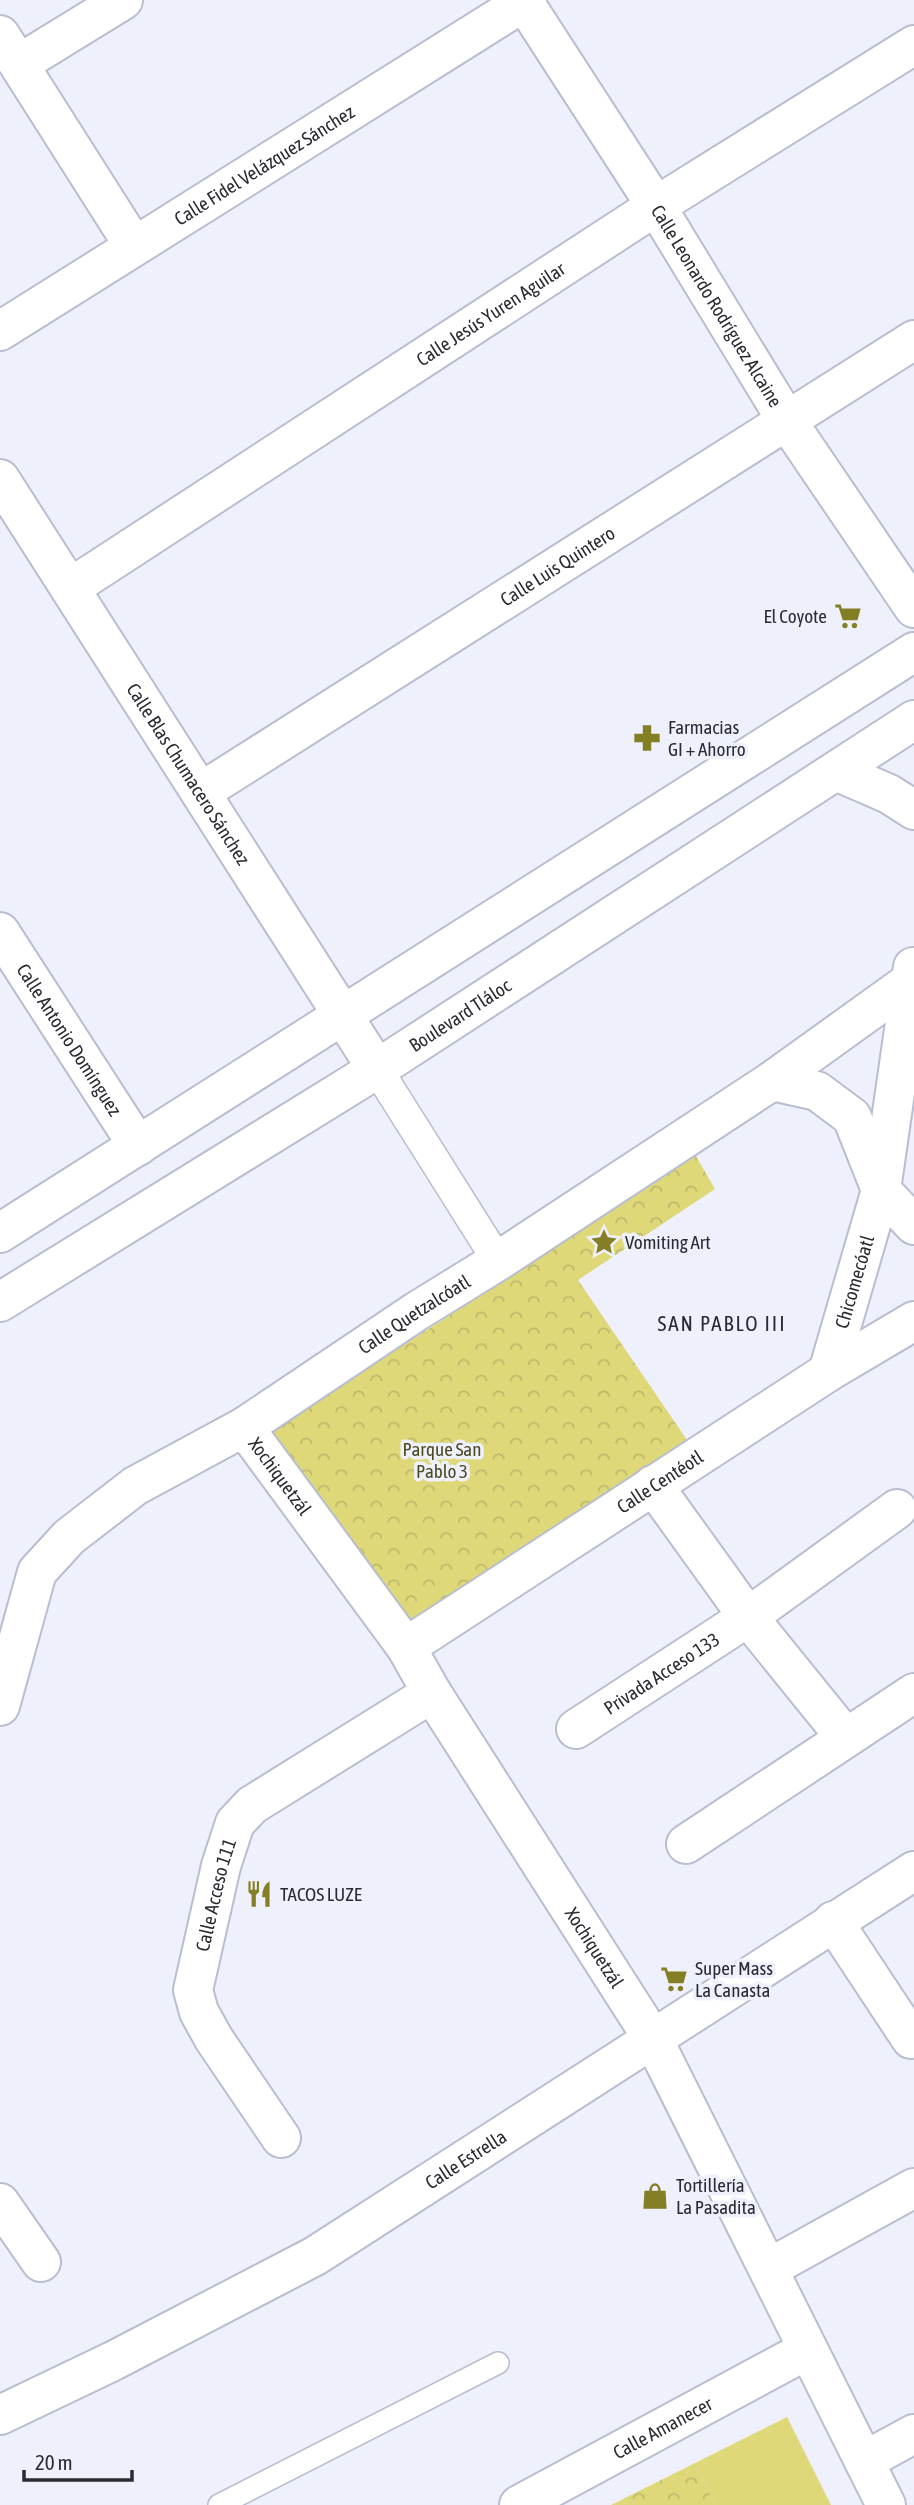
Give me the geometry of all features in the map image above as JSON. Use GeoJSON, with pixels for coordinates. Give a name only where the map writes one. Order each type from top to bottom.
{"type":"FeatureCollection","features":[{"type":"Feature","properties":{"kind":"street"},"geometry":{"type":"LineString","coordinates":[[123,0],[9,50],[134,246]]}},
{"type":"Feature","properties":{"kind":"street","name":"Calle Leonardo Rodríguez Alcaine"},"geometry":{"type":"LineString","coordinates":[[525,1],[656,206],[787,421],[914,608]]}},
{"type":"Feature","properties":{"kind":"street","name":"Calle Fidel Velázquez Sánchez"},"geometry":{"type":"LineString","coordinates":[[0,331],[525,1]]}},
{"type":"Feature","properties":{"kind":"street","name":"Calle Jesús Yuren Aguilar"},"geometry":{"type":"LineString","coordinates":[[70,588],[656,206],[914,45]]}},
{"type":"Feature","properties":{"kind":"street","name":"Calle Luis Quintero"},"geometry":{"type":"LineString","coordinates":[[201,792],[914,340]]}},
{"type":"Feature","properties":{"kind":"street","name":"Calle Blas Chumacero Sánchez"},"geometry":{"type":"LineString","coordinates":[[0,479],[377,1069]]}},
{"type":"Feature","properties":{"kind":"street"},"geometry":{"type":"LineString","coordinates":[[0,1233],[914,652]]}},
{"type":"Feature","properties":{"kind":"street","name":"Boulevard Tláloc"},"geometry":{"type":"LineString","coordinates":[[0,1302],[377,1069],[914,720]]}},
{"type":"Feature","properties":{"kind":"street"},"geometry":{"type":"LineString","coordinates":[[836,771],[889,794],[914,810]]}},
{"type":"Feature","properties":{"kind":"street","name":"Calle Antonio Domínguez"},"geometry":{"type":"LineString","coordinates":[[0,932],[138,1146]]}},
{"type":"Feature","properties":{"kind":"street","name":"Calle Quetzalcóatl"},"geometry":{"type":"LineString","coordinates":[[0,1706],[37,1572],[69,1537],[135,1486],[244,1427],[417,1311],[772,1081],[912,972]]}},
{"type":"Feature","properties":{"kind":"street","name":"Chicomecóatl"},"geometry":{"type":"LineString","coordinates":[[828,1372],[881,1190],[912,972]]}},
{"type":"Feature","properties":{"kind":"street"},"geometry":{"type":"LineString","coordinates":[[377,1069],[498,1261]]}},
{"type":"Feature","properties":{"kind":"street"},"geometry":{"type":"LineString","coordinates":[[772,1081],[817,1091],[852,1117],[881,1190],[914,1225]]}},
{"type":"Feature","properties":{"kind":"street","name":"Calle Centéotl"},"geometry":{"type":"LineString","coordinates":[[406,1647],[828,1372],[912,1326]]}},
{"type":"Feature","properties":{"kind":"street","name":"Xochiquetzál"},"geometry":{"type":"LineString","coordinates":[[244,1427],[406,1647],[432,1693],[653,2039],[886,2505]]}},
{"type":"Feature","properties":{"kind":"street"},"geometry":{"type":"LineString","coordinates":[[653,1485],[748,1617],[846,1738]]}},
{"type":"Feature","properties":{"kind":"street","name":"Privada Acceso 133"},"geometry":{"type":"LineString","coordinates":[[576,1729],[748,1617],[897,1509]]}},
{"type":"Feature","properties":{"kind":"street","name":"Calle Acceso 111"},"geometry":{"type":"LineString","coordinates":[[281,2138],[214,2039],[199,2012],[193,1990],[224,1856],[235,1823],[252,1805],[432,1693]]}},
{"type":"Feature","properties":{"kind":"street"},"geometry":{"type":"LineString","coordinates":[[686,1844],[914,1693]]}},
{"type":"Feature","properties":{"kind":"street","name":"Calle Estrella"},"geometry":{"type":"LineString","coordinates":[[0,2415],[113,2361],[315,2256],[914,1871]]}},
{"type":"Feature","properties":{"kind":"street"},"geometry":{"type":"LineString","coordinates":[[833,1921],[911,2039]]}},
{"type":"Feature","properties":{"kind":"street"},"geometry":{"type":"LineString","coordinates":[[769,2268],[914,2188]]}},
{"type":"Feature","properties":{"kind":"street"},"geometry":{"type":"LineString","coordinates":[[0,2203],[41,2262]]}},
{"type":"Feature","properties":{"kind":"street","name":"Calle Amanecer"},"geometry":{"type":"LineString","coordinates":[[519,2505],[807,2350]]}},
{"type":"Feature","properties":{"kind":"street"},"geometry":{"type":"LineString","coordinates":[[864,2461],[914,2434]]}},
{"type":"Feature","properties":{"kind":"lane"},"geometry":{"type":"LineString","coordinates":[[219,2505],[498,2363]]}},
{"type":"Feature","properties":{"kind":"green space","name":"Parque San Pablo 3"},"geometry":{"type":"Polygon","coordinates":[[[696,1156],[715,1189],[578,1280],[687,1440],[411,1621],[269,1432],[696,1156]]]}},
{"type":"Feature","properties":{"kind":"green space"},"geometry":{"type":"Polygon","coordinates":[[[787,2417],[831,2505],[716,2505],[695,2463],[787,2417]]]}},
{"type":"Feature","properties":{"kind":"green space"},"geometry":{"type":"Polygon","coordinates":[[[695,2463],[716,2505],[611,2505],[695,2463]]]}},
{"type":"Feature","properties":{"kind":"place","name":"El Coyote"},"geometry":{"type":"Point","coordinates":[848,616]}},
{"type":"Feature","properties":{"kind":"place","name":"Farmacias GI + Ahorro"},"geometry":{"type":"Point","coordinates":[647,738]}},
{"type":"Feature","properties":{"kind":"place","name":"Vomiting Art"},"geometry":{"type":"Point","coordinates":[604,1242]}},
{"type":"Feature","properties":{"kind":"place","name":"TACOS LUZE"},"geometry":{"type":"Point","coordinates":[259,1894]}},
{"type":"Feature","properties":{"kind":"place","name":"Super Mass La Canasta"},"geometry":{"type":"Point","coordinates":[674,1979]}},
{"type":"Feature","properties":{"kind":"place","name":"Tortillería La Pasadita"},"geometry":{"type":"Point","coordinates":[655,2196]}},
{"type":"Feature","properties":{"kind":"district","name":"SAN PABLO III"},"geometry":{"type":"Point","coordinates":[722,1324]}}]}
